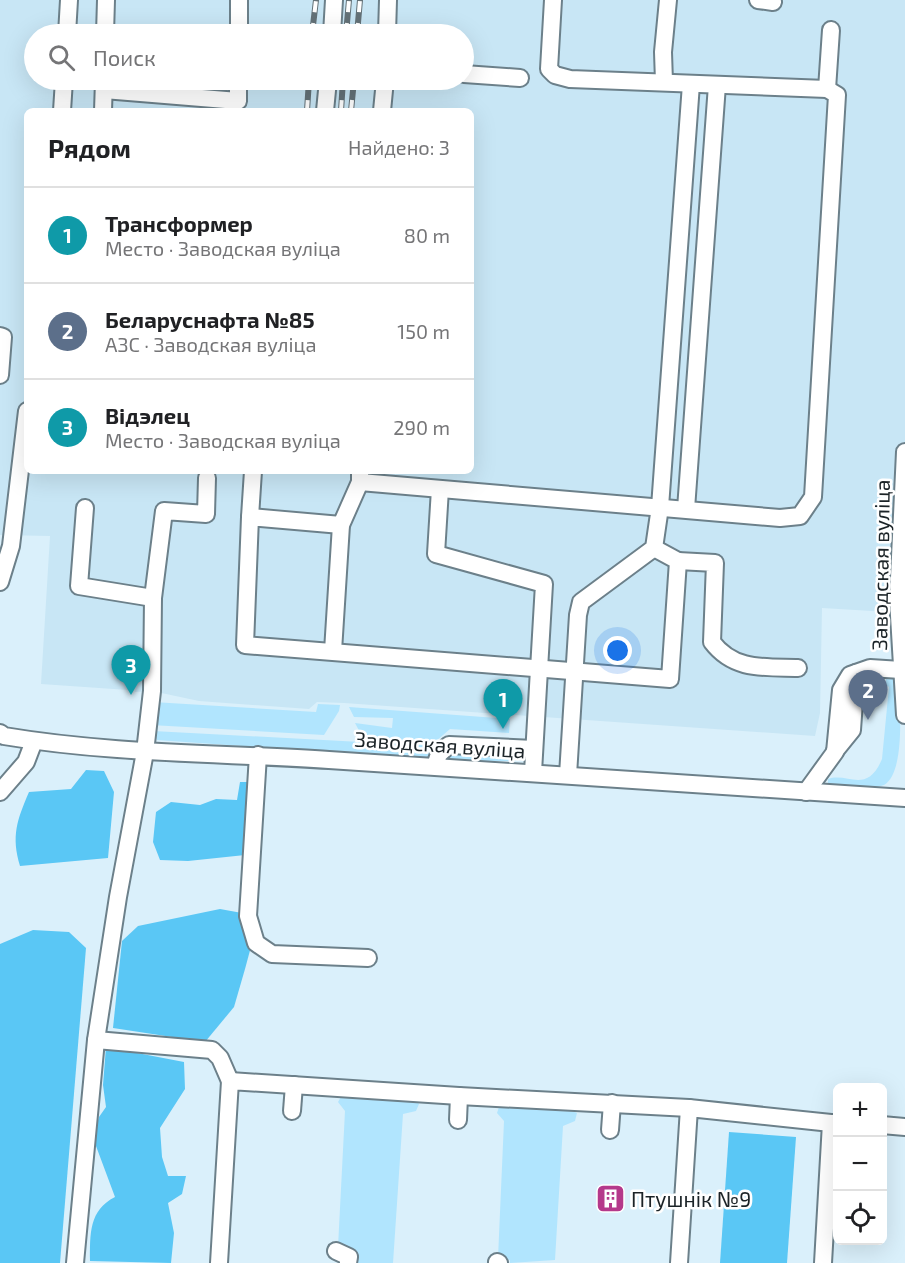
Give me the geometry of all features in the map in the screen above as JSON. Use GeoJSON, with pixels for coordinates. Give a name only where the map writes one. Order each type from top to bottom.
{"type":"FeatureCollection","features":[{"type":"Feature","properties":{"kind":"street"},"geometry":{"type":"LineString","coordinates":[[68,24],[69,0]]}},
{"type":"Feature","properties":{"kind":"street"},"geometry":{"type":"LineString","coordinates":[[105,24],[106,0]]}},
{"type":"Feature","properties":{"kind":"street"},"geometry":{"type":"LineString","coordinates":[[239,0],[239,24]]}},
{"type":"Feature","properties":{"kind":"street"},"geometry":{"type":"LineString","coordinates":[[333,24],[334,0]]}},
{"type":"Feature","properties":{"kind":"street"},"geometry":{"type":"LineString","coordinates":[[387,24],[388,0]]}},
{"type":"Feature","properties":{"kind":"street"},"geometry":{"type":"LineString","coordinates":[[333,651],[341,525],[360,476],[440,489],[780,518],[800,516],[813,497],[837,95],[827,89],[570,79],[555,75],[549,69],[548,58],[554,0]]}},
{"type":"Feature","properties":{"kind":"street"},"geometry":{"type":"LineString","coordinates":[[664,82],[663,52],[668,0]]}},
{"type":"Feature","properties":{"kind":"street"},"geometry":{"type":"LineString","coordinates":[[827,89],[831,30]]}},
{"type":"Feature","properties":{"kind":"street"},"geometry":{"type":"LineString","coordinates":[[474,75],[520,78]]}},
{"type":"Feature","properties":{"kind":"street"},"geometry":{"type":"LineString","coordinates":[[568,775],[574,671],[581,602],[654,548],[660,507],[691,84]]}},
{"type":"Feature","properties":{"kind":"street"},"geometry":{"type":"LineString","coordinates":[[686,509],[717,85]]}},
{"type":"Feature","properties":{"kind":"street"},"geometry":{"type":"LineString","coordinates":[[62,108],[63,90]]}},
{"type":"Feature","properties":{"kind":"street"},"geometry":{"type":"LineString","coordinates":[[103,108],[104,90]]}},
{"type":"Feature","properties":{"kind":"street"},"geometry":{"type":"LineString","coordinates":[[148,90],[237,100],[238,90]]}},
{"type":"Feature","properties":{"kind":"street"},"geometry":{"type":"LineString","coordinates":[[325,108],[327,90]]}},
{"type":"Feature","properties":{"kind":"street"},"geometry":{"type":"LineString","coordinates":[[382,108],[384,90]]}},
{"type":"Feature","properties":{"kind":"street"},"geometry":{"type":"LineString","coordinates":[[0,336],[3,337],[0,375]]}},
{"type":"Feature","properties":{"kind":"street"},"geometry":{"type":"LineString","coordinates":[[0,582],[11,546],[24,436]]}},
{"type":"Feature","properties":{"kind":"street","name":"Заводская вуліца"},"geometry":{"type":"LineString","coordinates":[[905,452],[901,599],[901,670],[905,715]]}},
{"type":"Feature","properties":{"kind":"street"},"geometry":{"type":"LineString","coordinates":[[254,474],[249,517],[244,645],[670,679],[678,561]]}},
{"type":"Feature","properties":{"kind":"street"},"geometry":{"type":"LineString","coordinates":[[75,1263],[96,1040],[118,897],[145,753],[152,691],[153,598],[164,511],[206,514],[207,478]]}},
{"type":"Feature","properties":{"kind":"street"},"geometry":{"type":"LineString","coordinates":[[440,489],[436,554],[544,584],[538,718],[533,772]]}},
{"type":"Feature","properties":{"kind":"street"},"geometry":{"type":"LineString","coordinates":[[85,508],[79,586],[153,598]]}},
{"type":"Feature","properties":{"kind":"street"},"geometry":{"type":"LineString","coordinates":[[249,517],[341,525]]}},
{"type":"Feature","properties":{"kind":"street"},"geometry":{"type":"LineString","coordinates":[[654,548],[678,561],[715,563],[712,642],[718,651],[732,662],[744,666],[798,668]]}},
{"type":"Feature","properties":{"kind":"street"},"geometry":{"type":"LineString","coordinates":[[806,792],[835,752],[841,690],[850,675],[870,668],[901,670]]}},
{"type":"Feature","properties":{"kind":"street","name":"Заводская вуліца"},"geometry":{"type":"LineString","coordinates":[[0,733],[3,736],[34,741],[145,753],[258,755],[905,798]]}},
{"type":"Feature","properties":{"kind":"street"},"geometry":{"type":"LineString","coordinates":[[0,792],[26,762],[34,741]]}},
{"type":"Feature","properties":{"kind":"street"},"geometry":{"type":"LineString","coordinates":[[435,766],[439,754],[449,745],[534,749]]}},
{"type":"Feature","properties":{"kind":"street"},"geometry":{"type":"LineString","coordinates":[[258,755],[248,916],[256,944],[272,954],[368,957]]}},
{"type":"Feature","properties":{"kind":"street"},"geometry":{"type":"LineString","coordinates":[[96,1040],[213,1050],[220,1058],[230,1081],[219,1263]]}},
{"type":"Feature","properties":{"kind":"street"},"geometry":{"type":"LineString","coordinates":[[230,1081],[689,1108],[833,1123]]}},
{"type":"Feature","properties":{"kind":"street"},"geometry":{"type":"LineString","coordinates":[[292,1111],[294,1085]]}},
{"type":"Feature","properties":{"kind":"street"},"geometry":{"type":"LineString","coordinates":[[458,1120],[459,1096]]}},
{"type":"Feature","properties":{"kind":"street"},"geometry":{"type":"LineString","coordinates":[[610,1130],[612,1103]]}},
{"type":"Feature","properties":{"kind":"street"},"geometry":{"type":"LineString","coordinates":[[678,1263],[689,1108]]}},
{"type":"Feature","properties":{"kind":"street"},"geometry":{"type":"LineString","coordinates":[[887,1125],[905,1127]]}},
{"type":"Feature","properties":{"kind":"street"},"geometry":{"type":"LineString","coordinates":[[823,1263],[833,1136]]}},
{"type":"Feature","properties":{"kind":"street"},"geometry":{"type":"LineString","coordinates":[[336,1251],[349,1257],[348,1263]]}},
{"type":"Feature","properties":{"kind":"shaded area"},"geometry":{"type":"Polygon","coordinates":[[[0,0],[905,0],[905,613],[822,608],[820,713],[815,736],[344,703],[317,702],[309,709],[199,701],[152,691],[135,692],[137,678],[130,677],[128,690],[41,684],[50,536],[0,535],[0,0]]]}},
{"type":"Feature","properties":{"kind":"shaded area"},"geometry":{"type":"Polygon","coordinates":[[[894,676],[899,684],[900,724],[898,755],[891,778],[884,785],[872,788],[833,787],[828,784],[828,779],[864,779],[876,770],[882,759],[889,687],[886,685],[886,679],[894,676]]]}},
{"type":"Feature","properties":{"kind":"shaded area"},"geometry":{"type":"Polygon","coordinates":[[[153,702],[316,712],[318,704],[340,705],[339,711],[324,735],[151,725],[153,702]]]}},
{"type":"Feature","properties":{"kind":"shaded area"},"geometry":{"type":"Polygon","coordinates":[[[349,707],[510,719],[509,733],[450,729],[436,741],[363,738],[355,723],[392,728],[393,718],[354,717],[349,707]]]}},
{"type":"Feature","properties":{"kind":"shaded area"},"geometry":{"type":"Polygon","coordinates":[[[153,731],[435,746],[426,759],[157,740],[153,731]]]}},
{"type":"Feature","properties":{"kind":"shaded area"},"geometry":{"type":"Polygon","coordinates":[[[449,752],[508,756],[509,761],[447,761],[449,752]]]}},
{"type":"Feature","properties":{"kind":"shaded area"},"geometry":{"type":"Polygon","coordinates":[[[86,770],[104,771],[114,792],[108,858],[20,866],[16,846],[17,828],[29,792],[71,789],[86,770]]]}},
{"type":"Feature","properties":{"kind":"shaded area"},"geometry":{"type":"Polygon","coordinates":[[[240,782],[247,782],[245,855],[188,861],[160,860],[153,842],[156,812],[171,802],[200,805],[216,799],[237,800],[240,782]]]}},
{"type":"Feature","properties":{"kind":"shaded area"},"geometry":{"type":"Polygon","coordinates":[[[220,909],[242,913],[252,943],[234,1007],[205,1042],[113,1028],[122,941],[138,926],[220,909]]]}},
{"type":"Feature","properties":{"kind":"shaded area"},"geometry":{"type":"Polygon","coordinates":[[[33,930],[69,932],[86,948],[60,1263],[0,1263],[0,944],[33,930]]]}},
{"type":"Feature","properties":{"kind":"shaded area"},"geometry":{"type":"Polygon","coordinates":[[[106,1047],[184,1062],[185,1089],[160,1128],[162,1157],[168,1176],[186,1176],[182,1194],[168,1203],[174,1233],[171,1263],[90,1261],[91,1232],[96,1216],[106,1202],[115,1197],[93,1138],[99,1117],[106,1107],[103,1085],[106,1047]]]}},
{"type":"Feature","properties":{"kind":"shaded area"},"geometry":{"type":"Polygon","coordinates":[[[342,1095],[415,1099],[419,1104],[416,1111],[403,1114],[393,1263],[351,1263],[338,1247],[345,1111],[338,1102],[342,1095]]]}},
{"type":"Feature","properties":{"kind":"shaded area"},"geometry":{"type":"Polygon","coordinates":[[[499,1107],[577,1113],[575,1121],[563,1126],[555,1260],[510,1263],[510,1260],[498,1258],[504,1121],[497,1113],[499,1107]]]}},
{"type":"Feature","properties":{"kind":"shaded area"},"geometry":{"type":"Polygon","coordinates":[[[729,1132],[796,1137],[787,1263],[720,1263],[729,1132]]]}},
{"type":"Feature","properties":{"kind":"railway"},"geometry":{"type":"LineString","coordinates":[[313,24],[316,0]]}},
{"type":"Feature","properties":{"kind":"railway"},"geometry":{"type":"LineString","coordinates":[[347,24],[349,0]]}},
{"type":"Feature","properties":{"kind":"railway"},"geometry":{"type":"LineString","coordinates":[[358,24],[360,0]]}},
{"type":"Feature","properties":{"kind":"railway"},"geometry":{"type":"LineString","coordinates":[[307,108],[308,90]]}},
{"type":"Feature","properties":{"kind":"railway"},"geometry":{"type":"LineString","coordinates":[[341,108],[342,90]]}},
{"type":"Feature","properties":{"kind":"railway"},"geometry":{"type":"LineString","coordinates":[[351,108],[353,90]]}},
{"type":"Feature","properties":{"kind":"place","name":"Відэлец"},"geometry":{"type":"Point","coordinates":[131,695]}},
{"type":"Feature","properties":{"kind":"place","name":"Беларуснафта №85"},"geometry":{"type":"Point","coordinates":[868,720]}},
{"type":"Feature","properties":{"kind":"place","name":"Трансформер"},"geometry":{"type":"Point","coordinates":[503,729]}},
{"type":"Feature","properties":{"kind":"place","name":"Птушнік №9"},"geometry":{"type":"Point","coordinates":[610,1198]}}]}
